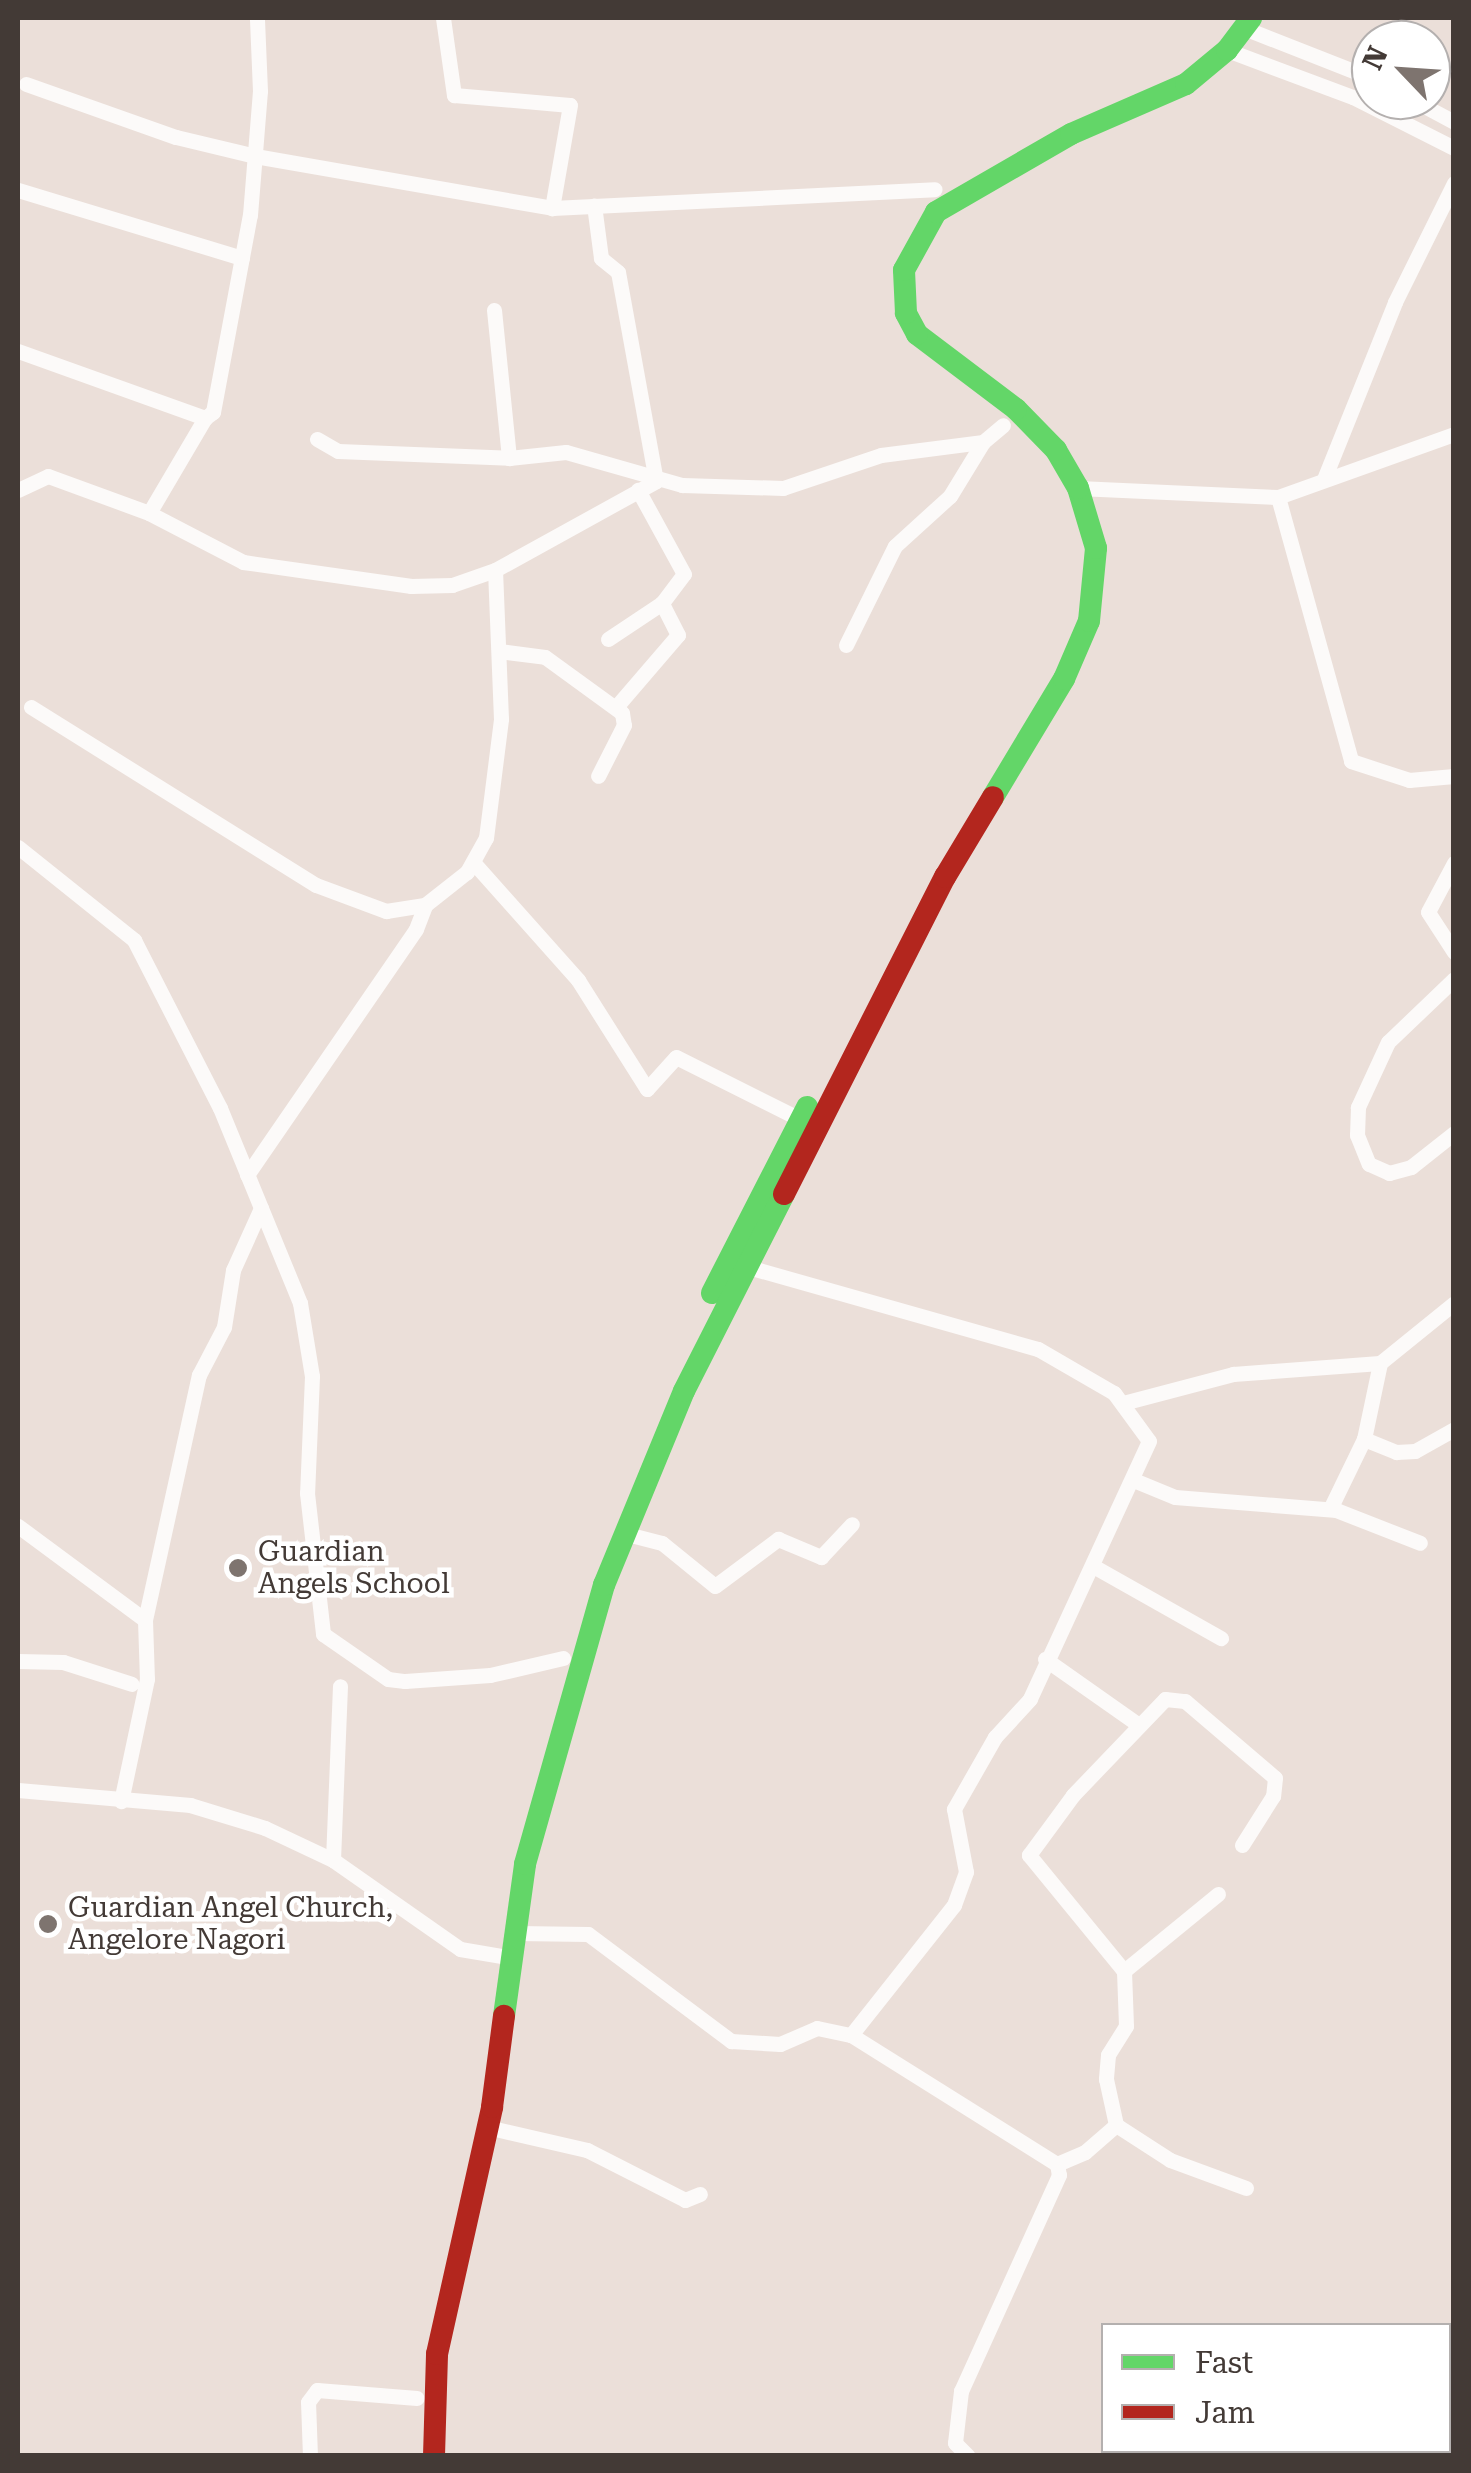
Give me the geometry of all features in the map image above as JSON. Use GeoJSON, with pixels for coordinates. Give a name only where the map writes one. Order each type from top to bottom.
{"type":"FeatureCollection","features":[{"type":"Feature","properties":{"kind":"highway"},"geometry":{"type":"LineString","coordinates":[[417,2456],[417,2398],[425,2306],[504,1957],[516,1933],[539,1797],[623,1534],[684,1391],[978,814],[1080,650],[1096,584],[1096,548],[1078,488],[1056,450],[1016,410],[932,349],[906,314],[904,270],[921,229],[936,212],[1009,154],[1186,84],[1227,50],[1241,21]]}},
{"type":"Feature","properties":{"kind":"highway"},"geometry":{"type":"LineString","coordinates":[[434,2456],[437,2354],[488,2127],[520,1801],[606,1526],[661,1396],[800,1120],[958,813],[1054,657],[1070,616],[1076,550],[1070,521],[1040,462],[1002,425],[920,364],[887,320],[884,266],[894,238],[935,189],[1176,67],[1241,21]]}},
{"type":"Feature","properties":{"kind":"street"},"geometry":{"type":"LineString","coordinates":[[149,513],[205,418],[213,412],[242,258],[256,156],[256,18]]}},
{"type":"Feature","properties":{"kind":"street"},"geometry":{"type":"LineString","coordinates":[[443,18],[454,95],[570,104],[552,208]]}},
{"type":"Feature","properties":{"kind":"street"},"geometry":{"type":"LineString","coordinates":[[1241,21],[1351,69]]}},
{"type":"Feature","properties":{"kind":"street"},"geometry":{"type":"LineString","coordinates":[[1227,50],[1352,97],[1454,148]]}},
{"type":"Feature","properties":{"kind":"street"},"geometry":{"type":"LineString","coordinates":[[26,84],[176,136],[256,156],[552,208],[935,189]]}},
{"type":"Feature","properties":{"kind":"street"},"geometry":{"type":"LineString","coordinates":[[1324,479],[1395,302],[1454,183]]}},
{"type":"Feature","properties":{"kind":"street"},"geometry":{"type":"LineString","coordinates":[[18,190],[242,258]]}},
{"type":"Feature","properties":{"kind":"street"},"geometry":{"type":"LineString","coordinates":[[594,205],[601,258],[618,272],[656,480]]}},
{"type":"Feature","properties":{"kind":"street"},"geometry":{"type":"LineString","coordinates":[[494,310],[510,458]]}},
{"type":"Feature","properties":{"kind":"street"},"geometry":{"type":"LineString","coordinates":[[18,351],[205,418]]}},
{"type":"Feature","properties":{"kind":"street"},"geometry":{"type":"LineString","coordinates":[[846,645],[895,546],[950,496],[983,442],[1002,425]]}},
{"type":"Feature","properties":{"kind":"street"},"geometry":{"type":"LineString","coordinates":[[1078,488],[1278,497],[1454,434]]}},
{"type":"Feature","properties":{"kind":"street"},"geometry":{"type":"LineString","coordinates":[[317,440],[338,451],[510,458],[566,452],[656,480],[784,488],[882,455],[983,442]]}},
{"type":"Feature","properties":{"kind":"street"},"geometry":{"type":"LineString","coordinates":[[18,490],[48,476],[149,513],[243,562],[411,586],[452,585],[495,570],[656,480]]}},
{"type":"Feature","properties":{"kind":"street"},"geometry":{"type":"LineString","coordinates":[[608,639],[662,603],[684,574],[638,490]]}},
{"type":"Feature","properties":{"kind":"street"},"geometry":{"type":"LineString","coordinates":[[1278,497],[1351,761],[1408,780],[1454,776]]}},
{"type":"Feature","properties":{"kind":"street"},"geometry":{"type":"LineString","coordinates":[[247,1175],[416,930],[425,905],[473,862],[486,838],[496,786],[500,651],[495,570]]}},
{"type":"Feature","properties":{"kind":"street"},"geometry":{"type":"LineString","coordinates":[[616,707],[678,635],[662,603]]}},
{"type":"Feature","properties":{"kind":"street"},"geometry":{"type":"LineString","coordinates":[[500,651],[545,656],[616,707],[624,725],[598,776]]}},
{"type":"Feature","properties":{"kind":"street"},"geometry":{"type":"LineString","coordinates":[[30,707],[316,885],[386,911],[425,905]]}},
{"type":"Feature","properties":{"kind":"street"},"geometry":{"type":"LineString","coordinates":[[18,846],[134,940],[247,1175],[300,1303],[312,1376],[307,1494],[323,1634],[388,1679],[406,1681],[490,1675],[562,1658]]}},
{"type":"Feature","properties":{"kind":"street"},"geometry":{"type":"LineString","coordinates":[[473,862],[578,980],[647,1089],[676,1057],[800,1120]]}},
{"type":"Feature","properties":{"kind":"street"},"geometry":{"type":"LineString","coordinates":[[1454,863],[1428,912],[1454,952]]}},
{"type":"Feature","properties":{"kind":"street"},"geometry":{"type":"LineString","coordinates":[[1454,979],[1388,1042],[1358,1107],[1357,1135],[1369,1164],[1390,1173],[1411,1167],[1454,1133]]}},
{"type":"Feature","properties":{"kind":"street"},"geometry":{"type":"LineString","coordinates":[[121,1801],[147,1679],[145,1620],[199,1375],[224,1327],[233,1270],[261,1208]]}},
{"type":"Feature","properties":{"kind":"street"},"geometry":{"type":"LineString","coordinates":[[748,1268],[1038,1349],[1123,1403],[1149,1441],[1136,1482],[1045,1659],[1030,1699],[995,1737],[954,1808],[966,1872],[954,1905],[851,2035]]}},
{"type":"Feature","properties":{"kind":"street"},"geometry":{"type":"LineString","coordinates":[[1123,1403],[1233,1374],[1380,1364],[1454,1303]]}},
{"type":"Feature","properties":{"kind":"street"},"geometry":{"type":"LineString","coordinates":[[1330,1509],[1364,1439],[1380,1364]]}},
{"type":"Feature","properties":{"kind":"street"},"geometry":{"type":"LineString","coordinates":[[1364,1439],[1396,1452],[1415,1451],[1454,1428]]}},
{"type":"Feature","properties":{"kind":"street"},"geometry":{"type":"LineString","coordinates":[[1136,1482],[1175,1498],[1330,1509],[1420,1543]]}},
{"type":"Feature","properties":{"kind":"street"},"geometry":{"type":"LineString","coordinates":[[623,1534],[662,1543],[716,1586],[778,1539],[821,1557],[852,1524]]}},
{"type":"Feature","properties":{"kind":"street"},"geometry":{"type":"LineString","coordinates":[[18,1526],[145,1620]]}},
{"type":"Feature","properties":{"kind":"street"},"geometry":{"type":"LineString","coordinates":[[1093,1566],[1221,1638]]}},
{"type":"Feature","properties":{"kind":"street"},"geometry":{"type":"LineString","coordinates":[[1045,1659],[1136,1723]]}},
{"type":"Feature","properties":{"kind":"street"},"geometry":{"type":"LineString","coordinates":[[18,1661],[63,1662],[132,1684]]}},
{"type":"Feature","properties":{"kind":"street"},"geometry":{"type":"LineString","coordinates":[[332,1860],[340,1686]]}},
{"type":"Feature","properties":{"kind":"street"},"geometry":{"type":"LineString","coordinates":[[1242,1845],[1274,1796],[1274,1778],[1185,1701],[1164,1699],[1136,1723],[1028,1856],[1115,1952],[1124,1971],[1126,2026],[1108,2055],[1106,2079],[1116,2125],[1170,2160],[1246,2188]]}},
{"type":"Feature","properties":{"kind":"street"},"geometry":{"type":"LineString","coordinates":[[18,1790],[190,1805],[266,1828],[332,1860],[427,1930],[460,1949],[504,1957]]}},
{"type":"Feature","properties":{"kind":"street"},"geometry":{"type":"LineString","coordinates":[[1124,1971],[1218,1894]]}},
{"type":"Feature","properties":{"kind":"street"},"geometry":{"type":"LineString","coordinates":[[516,1933],[588,1934],[731,2042],[780,2044],[818,2028],[851,2035],[1057,2164],[1059,2175],[961,2391],[955,2443],[968,2456]]}},
{"type":"Feature","properties":{"kind":"street"},"geometry":{"type":"LineString","coordinates":[[1057,2164],[1085,2152],[1116,2125]]}},
{"type":"Feature","properties":{"kind":"street"},"geometry":{"type":"LineString","coordinates":[[488,2127],[587,2150],[685,2200],[700,2194]]}},
{"type":"Feature","properties":{"kind":"street"},"geometry":{"type":"LineString","coordinates":[[310,2456],[308,2402],[317,2390],[417,2398]]}},
{"type":"Feature","properties":{"kind":"traffic: fast"},"geometry":{"type":"LineString","coordinates":[[993,797],[1064,679],[1089,621],[1096,548],[1078,488],[1056,450],[1016,409],[917,334],[906,313],[904,270],[936,212],[1071,134],[1186,84],[1227,50],[1251,18]]}},
{"type":"Feature","properties":{"kind":"traffic: fast"},"geometry":{"type":"LineString","coordinates":[[712,1293],[807,1107]]}},
{"type":"Feature","properties":{"kind":"traffic: fast"},"geometry":{"type":"LineString","coordinates":[[504,2016],[525,1864],[604,1585],[684,1391],[784,1194]]}},
{"type":"Feature","properties":{"kind":"traffic: jam"},"geometry":{"type":"LineString","coordinates":[[784,1194],[945,877],[993,797]]}},
{"type":"Feature","properties":{"kind":"traffic: jam"},"geometry":{"type":"LineString","coordinates":[[434,2456],[437,2354],[492,2107],[504,2016]]}},
{"type":"Feature","properties":{"kind":"place","name":"Guardian Angels School"},"geometry":{"type":"Point","coordinates":[238,1568]}},
{"type":"Feature","properties":{"kind":"place","name":"Guardian Angel Church, Angelore Nagori"},"geometry":{"type":"Point","coordinates":[48,1924]}}]}
